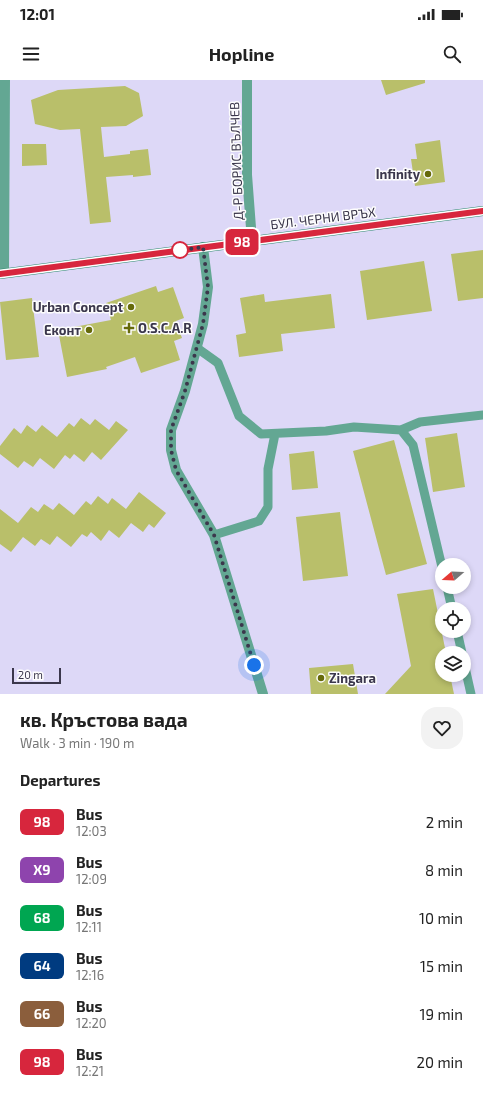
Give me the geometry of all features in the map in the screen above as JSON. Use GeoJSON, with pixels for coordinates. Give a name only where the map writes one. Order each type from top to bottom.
{"type":"FeatureCollection","features":[{"type":"Feature","properties":{"kind":"main road","name":"БУЛ. ЧЕРНИ ВРЪХ"},"geometry":{"type":"LineString","coordinates":[[2,273],[483,210]]}},
{"type":"Feature","properties":{"kind":"street"},"geometry":{"type":"LineString","coordinates":[[2,273],[5,80]]}},
{"type":"Feature","properties":{"kind":"street","name":"Д-Р БОРИС ВЪЛЧЕВ"},"geometry":{"type":"LineString","coordinates":[[247,80],[247,176],[252,241]]}},
{"type":"Feature","properties":{"kind":"street"},"geometry":{"type":"LineString","coordinates":[[203,247],[208,287],[203,324],[185,391],[171,430],[171,450],[176,470],[214,535],[263,694]]}},
{"type":"Feature","properties":{"kind":"lane"},"geometry":{"type":"LineString","coordinates":[[197,348],[218,363],[239,416],[261,434],[326,431],[354,427],[401,430],[420,422],[483,415]]}},
{"type":"Feature","properties":{"kind":"lane"},"geometry":{"type":"LineString","coordinates":[[401,430],[413,446],[440,558]]}},
{"type":"Feature","properties":{"kind":"lane"},"geometry":{"type":"LineString","coordinates":[[214,535],[259,521],[268,507],[268,470],[275,434]]}},
{"type":"Feature","properties":{"kind":"lane"},"geometry":{"type":"LineString","coordinates":[[468,682],[471,694]]}},
{"type":"Feature","properties":{"kind":"building"},"geometry":{"type":"Polygon","coordinates":[[[381,80],[425,80],[425,83],[386,95],[381,80]]]}},
{"type":"Feature","properties":{"kind":"building"},"geometry":{"type":"Polygon","coordinates":[[[125,86],[139,93],[143,116],[126,126],[101,127],[104,157],[130,154],[130,151],[148,149],[151,175],[106,177],[111,222],[90,224],[80,129],[60,130],[35,124],[31,100],[58,90],[125,86]]]}},
{"type":"Feature","properties":{"kind":"building"},"geometry":{"type":"Polygon","coordinates":[[[440,140],[445,182],[415,186],[411,159],[417,159],[415,144],[440,140]]]}},
{"type":"Feature","properties":{"kind":"building"},"geometry":{"type":"Polygon","coordinates":[[[22,144],[46,144],[47,165],[22,166],[22,144]]]}},
{"type":"Feature","properties":{"kind":"building"},"geometry":{"type":"Polygon","coordinates":[[[483,250],[483,298],[458,301],[451,254],[483,250]]]}},
{"type":"Feature","properties":{"kind":"building"},"geometry":{"type":"Polygon","coordinates":[[[424,261],[432,311],[367,320],[360,271],[424,261]]]}},
{"type":"Feature","properties":{"kind":"building"},"geometry":{"type":"Polygon","coordinates":[[[156,286],[158,292],[173,287],[184,318],[176,321],[182,338],[174,341],[180,360],[141,373],[135,357],[106,367],[107,369],[67,377],[58,330],[111,320],[106,303],[156,286]]]}},
{"type":"Feature","properties":{"kind":"building"},"geometry":{"type":"Polygon","coordinates":[[[264,294],[265,302],[331,294],[335,328],[281,334],[283,351],[239,357],[236,335],[246,333],[240,298],[264,294]]]}},
{"type":"Feature","properties":{"kind":"building"},"geometry":{"type":"Polygon","coordinates":[[[32,298],[39,357],[6,360],[0,302],[32,298]]]}},
{"type":"Feature","properties":{"kind":"building"},"geometry":{"type":"Polygon","coordinates":[[[81,418],[90,425],[95,419],[109,430],[116,421],[128,430],[101,460],[92,452],[84,462],[74,454],[70,459],[65,455],[54,469],[40,458],[33,467],[24,461],[18,468],[0,454],[0,446],[14,428],[21,434],[27,425],[36,432],[42,425],[57,437],[69,423],[74,427],[81,418]]]}},
{"type":"Feature","properties":{"kind":"building"},"geometry":{"type":"Polygon","coordinates":[[[457,433],[465,487],[433,492],[425,438],[457,433]]]}},
{"type":"Feature","properties":{"kind":"building"},"geometry":{"type":"Polygon","coordinates":[[[394,440],[427,564],[386,575],[353,451],[394,440]]]}},
{"type":"Feature","properties":{"kind":"building"},"geometry":{"type":"Polygon","coordinates":[[[314,451],[318,488],[292,490],[289,454],[314,451]]]}},
{"type":"Feature","properties":{"kind":"building"},"geometry":{"type":"Polygon","coordinates":[[[139,492],[166,513],[154,528],[149,524],[143,532],[131,523],[119,538],[109,530],[101,541],[91,532],[87,537],[82,534],[71,547],[57,536],[50,545],[41,539],[35,546],[23,537],[11,552],[0,544],[0,509],[18,523],[31,507],[38,512],[44,504],[53,510],[59,503],[74,515],[86,501],[91,505],[98,496],[108,504],[112,498],[126,509],[139,492]]]}},
{"type":"Feature","properties":{"kind":"building"},"geometry":{"type":"Polygon","coordinates":[[[340,512],[348,576],[303,581],[296,517],[340,512]]]}},
{"type":"Feature","properties":{"kind":"building"},"geometry":{"type":"Polygon","coordinates":[[[433,589],[436,602],[435,638],[443,638],[445,646],[435,646],[435,682],[451,682],[454,694],[385,694],[411,666],[397,594],[433,589]]]}},
{"type":"Feature","properties":{"kind":"building"},"geometry":{"type":"Polygon","coordinates":[[[353,664],[358,694],[311,694],[309,668],[353,664]]]}},
{"type":"Feature","properties":{"kind":"bus line","name":"98"},"geometry":{"type":"LineString","coordinates":[[0,274],[483,211]]}},
{"type":"Feature","properties":{"kind":"place","name":"Infinity"},"geometry":{"type":"Point","coordinates":[428,174]}},
{"type":"Feature","properties":{"kind":"place","name":"Urban Concept"},"geometry":{"type":"Point","coordinates":[131,307]}},
{"type":"Feature","properties":{"kind":"place","name":"O.S.C.A.R"},"geometry":{"type":"Point","coordinates":[129,328]}},
{"type":"Feature","properties":{"kind":"place","name":"Еконт"},"geometry":{"type":"Point","coordinates":[89,330]}},
{"type":"Feature","properties":{"kind":"place","name":"Zingara"},"geometry":{"type":"Point","coordinates":[321,678]}},
{"type":"Feature","properties":{"kind":"route"},"geometry":{"type":"LineString","coordinates":[[180,250],[175,251],[203,247],[208,287],[203,324],[185,391],[171,430],[171,450],[176,470],[214,535],[254,665]]}}]}
